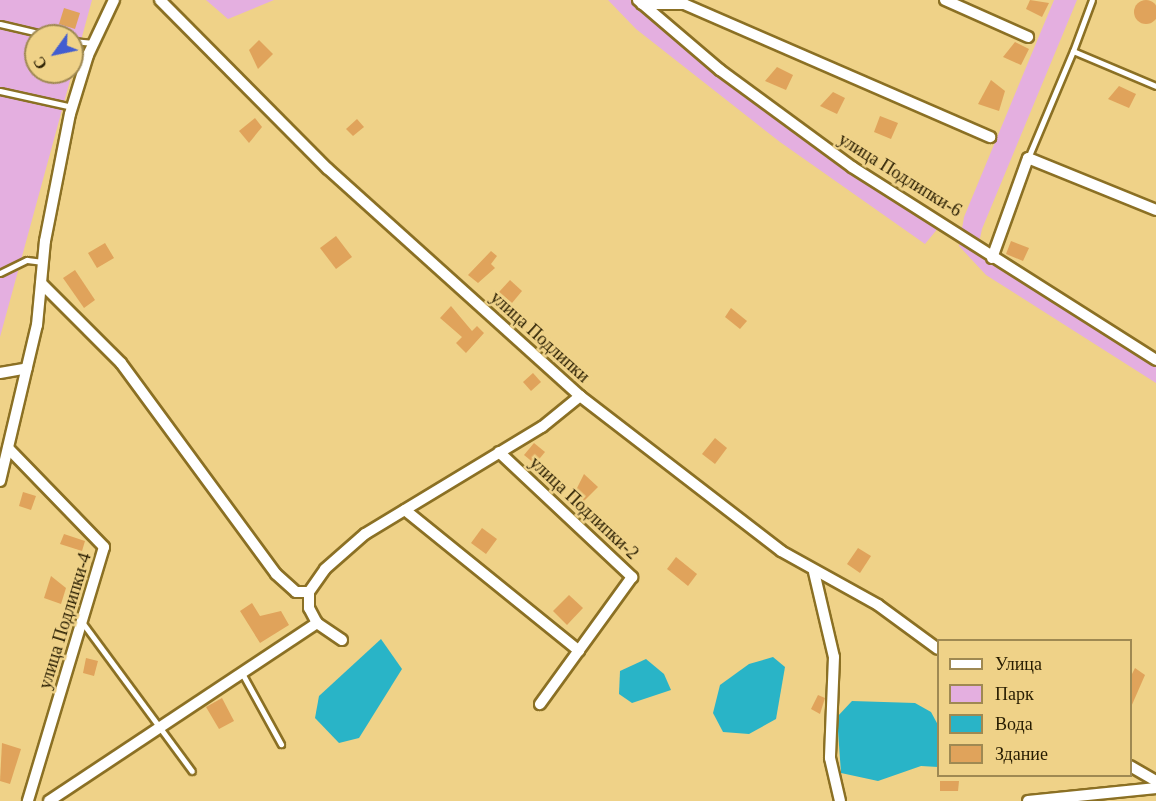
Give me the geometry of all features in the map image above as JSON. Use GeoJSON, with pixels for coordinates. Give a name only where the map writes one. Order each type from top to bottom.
{"type":"FeatureCollection","features":[{"type":"Feature","properties":{"kind":"street"},"geometry":{"type":"LineString","coordinates":[[0,482],[4,448],[27,368],[43,262],[72,107],[94,43],[114,0]]}},
{"type":"Feature","properties":{"kind":"street","name":"улица Подлипки"},"geometry":{"type":"LineString","coordinates":[[160,0],[328,169],[580,396],[814,572],[878,605],[937,648]]}},
{"type":"Feature","properties":{"kind":"street"},"geometry":{"type":"LineString","coordinates":[[945,0],[1028,36]]}},
{"type":"Feature","properties":{"kind":"street"},"geometry":{"type":"LineString","coordinates":[[640,2],[684,4],[990,137]]}},
{"type":"Feature","properties":{"kind":"street","name":"улица Подлипки-6"},"geometry":{"type":"LineString","coordinates":[[640,2],[852,167],[962,233],[992,258],[1156,360]]}},
{"type":"Feature","properties":{"kind":"street"},"geometry":{"type":"LineString","coordinates":[[992,258],[1028,158],[1156,210]]}},
{"type":"Feature","properties":{"kind":"street"},"geometry":{"type":"LineString","coordinates":[[41,283],[121,363],[276,574],[296,592],[309,592],[317,623],[342,640]]}},
{"type":"Feature","properties":{"kind":"street"},"geometry":{"type":"LineString","coordinates":[[0,373],[27,368]]}},
{"type":"Feature","properties":{"kind":"street","name":"улица Подлипки-2"},"geometry":{"type":"LineString","coordinates":[[309,592],[325,569],[365,534],[542,427],[580,396]]}},
{"type":"Feature","properties":{"kind":"street","name":"улица Подлипки-4"},"geometry":{"type":"LineString","coordinates":[[4,448],[104,547],[28,801]]}},
{"type":"Feature","properties":{"kind":"street","name":"улица Подлипки-2"},"geometry":{"type":"LineString","coordinates":[[499,452],[630,571],[632,577],[540,704]]}},
{"type":"Feature","properties":{"kind":"street"},"geometry":{"type":"LineString","coordinates":[[405,510],[579,651]]}},
{"type":"Feature","properties":{"kind":"street"},"geometry":{"type":"LineString","coordinates":[[814,572],[834,657],[830,758],[840,801]]}},
{"type":"Feature","properties":{"kind":"street"},"geometry":{"type":"LineString","coordinates":[[49,801],[160,726],[243,675],[317,623]]}},
{"type":"Feature","properties":{"kind":"street"},"geometry":{"type":"LineString","coordinates":[[1132,767],[1156,781]]}},
{"type":"Feature","properties":{"kind":"street"},"geometry":{"type":"LineString","coordinates":[[1028,801],[1156,788]]}},
{"type":"Feature","properties":{"kind":"lane"},"geometry":{"type":"LineString","coordinates":[[1028,158],[1092,0]]}},
{"type":"Feature","properties":{"kind":"lane"},"geometry":{"type":"LineString","coordinates":[[0,24],[24,30]]}},
{"type":"Feature","properties":{"kind":"lane"},"geometry":{"type":"LineString","coordinates":[[84,42],[94,43]]}},
{"type":"Feature","properties":{"kind":"lane"},"geometry":{"type":"LineString","coordinates":[[1073,51],[1156,86]]}},
{"type":"Feature","properties":{"kind":"lane"},"geometry":{"type":"LineString","coordinates":[[0,91],[72,107]]}},
{"type":"Feature","properties":{"kind":"lane"},"geometry":{"type":"LineString","coordinates":[[0,273],[27,260],[43,262]]}},
{"type":"Feature","properties":{"kind":"lane"},"geometry":{"type":"LineString","coordinates":[[81,621],[192,771]]}},
{"type":"Feature","properties":{"kind":"lane"},"geometry":{"type":"LineString","coordinates":[[243,675],[281,744]]}},
{"type":"Feature","properties":{"kind":"green space"},"geometry":{"type":"Polygon","coordinates":[[[0,0],[92,0],[84,29],[84,24],[24,24],[24,84],[69,84],[0,337],[0,0]]]}},
{"type":"Feature","properties":{"kind":"green space"},"geometry":{"type":"Polygon","coordinates":[[[206,0],[274,0],[228,19],[206,0]]]}},
{"type":"Feature","properties":{"kind":"green space"},"geometry":{"type":"Polygon","coordinates":[[[608,0],[630,0],[789,129],[939,227],[925,244],[780,142],[636,29],[608,0]]]}},
{"type":"Feature","properties":{"kind":"green space"},"geometry":{"type":"Polygon","coordinates":[[[1054,0],[1077,0],[982,229],[977,252],[1156,363],[1156,383],[986,275],[959,246],[964,217],[1054,0]]]}},
{"type":"Feature","properties":{"kind":"water"},"geometry":{"type":"Polygon","coordinates":[[[381,639],[402,669],[359,738],[339,743],[315,718],[319,696],[381,639]]]}},
{"type":"Feature","properties":{"kind":"water"},"geometry":{"type":"Polygon","coordinates":[[[773,657],[785,667],[776,719],[749,734],[723,732],[713,713],[720,685],[749,664],[773,657]]]}},
{"type":"Feature","properties":{"kind":"water"},"geometry":{"type":"Polygon","coordinates":[[[646,659],[664,674],[671,690],[632,703],[619,694],[620,671],[646,659]]]}},
{"type":"Feature","properties":{"kind":"water"},"geometry":{"type":"Polygon","coordinates":[[[852,701],[915,703],[931,712],[937,723],[937,767],[921,766],[878,781],[841,773],[837,717],[852,701]]]}},
{"type":"Feature","properties":{"kind":"building"},"geometry":{"type":"Polygon","coordinates":[[[1030,0],[1049,3],[1042,17],[1026,9],[1030,0]]]}},
{"type":"Feature","properties":{"kind":"building"},"geometry":{"type":"Polygon","coordinates":[[[1146,0],[1157,8],[1157,16],[1154,20],[1146,24],[1138,20],[1134,12],[1138,4],[1146,0]]]}},
{"type":"Feature","properties":{"kind":"building"},"geometry":{"type":"Polygon","coordinates":[[[64,8],[80,13],[77,24],[59,24],[64,8]]]}},
{"type":"Feature","properties":{"kind":"building"},"geometry":{"type":"Polygon","coordinates":[[[259,40],[273,54],[258,69],[249,50],[259,40]]]}},
{"type":"Feature","properties":{"kind":"building"},"geometry":{"type":"Polygon","coordinates":[[[1015,42],[1029,49],[1021,65],[1003,57],[1015,42]]]}},
{"type":"Feature","properties":{"kind":"building"},"geometry":{"type":"Polygon","coordinates":[[[777,67],[793,75],[786,90],[765,81],[777,67]]]}},
{"type":"Feature","properties":{"kind":"building"},"geometry":{"type":"Polygon","coordinates":[[[991,80],[1005,91],[999,111],[978,104],[991,80]]]}},
{"type":"Feature","properties":{"kind":"building"},"geometry":{"type":"Polygon","coordinates":[[[1119,86],[1136,94],[1129,108],[1108,99],[1119,86]]]}},
{"type":"Feature","properties":{"kind":"building"},"geometry":{"type":"Polygon","coordinates":[[[833,92],[845,98],[837,114],[820,106],[833,92]]]}},
{"type":"Feature","properties":{"kind":"building"},"geometry":{"type":"Polygon","coordinates":[[[880,116],[898,123],[891,139],[874,132],[880,116]]]}},
{"type":"Feature","properties":{"kind":"building"},"geometry":{"type":"Polygon","coordinates":[[[255,118],[262,127],[249,143],[239,131],[255,118]]]}},
{"type":"Feature","properties":{"kind":"building"},"geometry":{"type":"Polygon","coordinates":[[[357,119],[364,127],[353,136],[346,129],[357,119]]]}},
{"type":"Feature","properties":{"kind":"building"},"geometry":{"type":"Polygon","coordinates":[[[336,236],[352,257],[336,269],[320,248],[336,236]]]}},
{"type":"Feature","properties":{"kind":"building"},"geometry":{"type":"Polygon","coordinates":[[[1011,241],[1029,248],[1023,261],[1006,254],[1011,241]]]}},
{"type":"Feature","properties":{"kind":"building"},"geometry":{"type":"Polygon","coordinates":[[[105,243],[114,258],[97,268],[88,253],[105,243]]]}},
{"type":"Feature","properties":{"kind":"building"},"geometry":{"type":"Polygon","coordinates":[[[491,251],[497,256],[491,264],[495,268],[478,283],[468,275],[491,251]]]}},
{"type":"Feature","properties":{"kind":"building"},"geometry":{"type":"Polygon","coordinates":[[[75,270],[95,300],[84,308],[63,278],[75,270]]]}},
{"type":"Feature","properties":{"kind":"building"},"geometry":{"type":"Polygon","coordinates":[[[510,280],[522,291],[512,303],[499,292],[510,280]]]}},
{"type":"Feature","properties":{"kind":"building"},"geometry":{"type":"Polygon","coordinates":[[[451,306],[472,331],[477,326],[484,333],[466,353],[456,343],[462,337],[440,318],[451,306]]]}},
{"type":"Feature","properties":{"kind":"building"},"geometry":{"type":"Polygon","coordinates":[[[731,308],[747,321],[740,329],[725,317],[731,308]]]}},
{"type":"Feature","properties":{"kind":"building"},"geometry":{"type":"Polygon","coordinates":[[[533,373],[541,382],[531,391],[523,382],[533,373]]]}},
{"type":"Feature","properties":{"kind":"building"},"geometry":{"type":"Polygon","coordinates":[[[715,438],[727,448],[715,464],[702,454],[715,438]]]}},
{"type":"Feature","properties":{"kind":"building"},"geometry":{"type":"Polygon","coordinates":[[[534,443],[545,452],[535,464],[524,455],[534,443]]]}},
{"type":"Feature","properties":{"kind":"building"},"geometry":{"type":"Polygon","coordinates":[[[584,474],[598,487],[581,504],[573,496],[584,474]]]}},
{"type":"Feature","properties":{"kind":"building"},"geometry":{"type":"Polygon","coordinates":[[[23,492],[36,496],[31,510],[19,506],[23,492]]]}},
{"type":"Feature","properties":{"kind":"building"},"geometry":{"type":"Polygon","coordinates":[[[482,528],[497,539],[486,554],[471,543],[482,528]]]}},
{"type":"Feature","properties":{"kind":"building"},"geometry":{"type":"Polygon","coordinates":[[[64,534],[85,541],[82,551],[60,544],[64,534]]]}},
{"type":"Feature","properties":{"kind":"building"},"geometry":{"type":"Polygon","coordinates":[[[858,548],[871,556],[860,573],[847,564],[858,548]]]}},
{"type":"Feature","properties":{"kind":"building"},"geometry":{"type":"Polygon","coordinates":[[[676,557],[697,574],[688,586],[667,569],[676,557]]]}},
{"type":"Feature","properties":{"kind":"building"},"geometry":{"type":"Polygon","coordinates":[[[51,576],[66,588],[61,604],[44,598],[51,576]]]}},
{"type":"Feature","properties":{"kind":"building"},"geometry":{"type":"Polygon","coordinates":[[[569,595],[583,608],[567,625],[553,611],[569,595]]]}},
{"type":"Feature","properties":{"kind":"building"},"geometry":{"type":"Polygon","coordinates":[[[252,603],[260,616],[281,611],[289,625],[260,643],[240,611],[252,603]]]}},
{"type":"Feature","properties":{"kind":"building"},"geometry":{"type":"Polygon","coordinates":[[[86,658],[98,661],[94,676],[83,673],[86,658]]]}},
{"type":"Feature","properties":{"kind":"building"},"geometry":{"type":"Polygon","coordinates":[[[1135,668],[1145,675],[1132,705],[1132,674],[1135,668]]]}},
{"type":"Feature","properties":{"kind":"building"},"geometry":{"type":"Polygon","coordinates":[[[818,695],[825,698],[820,714],[811,709],[818,695]]]}},
{"type":"Feature","properties":{"kind":"building"},"geometry":{"type":"Polygon","coordinates":[[[222,698],[234,721],[219,729],[206,707],[222,698]]]}},
{"type":"Feature","properties":{"kind":"building"},"geometry":{"type":"Polygon","coordinates":[[[2,743],[21,749],[10,784],[0,781],[2,743]]]}},
{"type":"Feature","properties":{"kind":"building"},"geometry":{"type":"Polygon","coordinates":[[[940,781],[959,781],[958,791],[940,791],[940,781]]]}}]}
